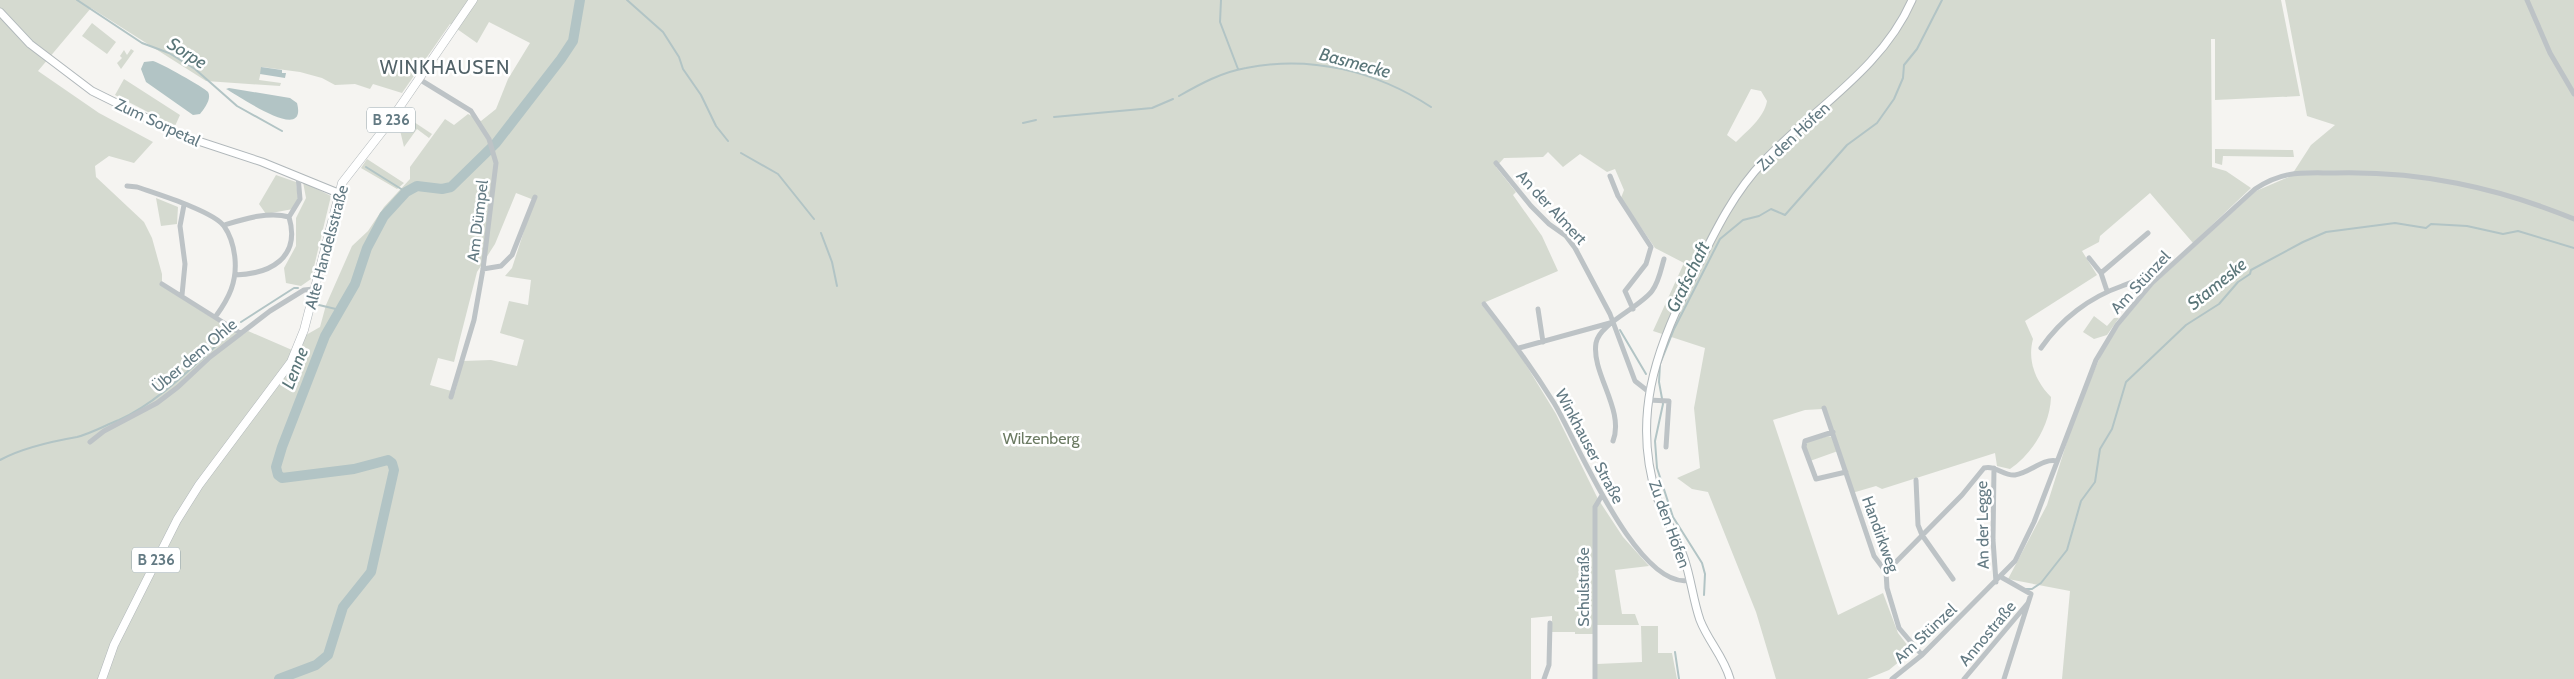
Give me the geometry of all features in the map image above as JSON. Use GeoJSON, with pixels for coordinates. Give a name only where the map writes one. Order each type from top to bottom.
{"type":"FeatureCollection","features":[{"type":"Feature","properties":{"kind":"main road","name":"Alte Handelsstraße"},"geometry":{"type":"LineString","coordinates":[[102,679],[114,646],[177,520],[225,450],[287,368],[301,339],[338,193],[358,161],[388,124],[473,0]]}},
{"type":"Feature","properties":{"kind":"street","name":"Zu den Höfen"},"geometry":{"type":"LineString","coordinates":[[1730,679],[1722,659],[1701,622],[1684,558],[1662,511],[1654,484],[1647,439],[1648,400],[1658,353],[1671,318],[1733,201],[1761,163],[1873,60],[1895,30],[1912,0]]}},
{"type":"Feature","properties":{"kind":"street"},"geometry":{"type":"LineString","coordinates":[[2527,0],[2550,53],[2574,94]]}},
{"type":"Feature","properties":{"kind":"street","name":"Zum Sorpetal"},"geometry":{"type":"LineString","coordinates":[[0,12],[30,44],[92,91],[189,138],[298,176],[338,193]]}},
{"type":"Feature","properties":{"kind":"street","name":"Am Dümpel"},"geometry":{"type":"LineString","coordinates":[[419,79],[471,111],[489,139],[495,154],[496,174],[484,269],[474,320],[451,397]]}},
{"type":"Feature","properties":{"kind":"street","name":"An der Almert"},"geometry":{"type":"LineString","coordinates":[[1496,163],[1545,220],[1569,239],[1583,261],[1613,322],[1635,381],[1649,392]]}},
{"type":"Feature","properties":{"kind":"street","name":"Am Stünzel"},"geometry":{"type":"LineString","coordinates":[[1892,679],[1922,655],[2012,565],[2024,545],[2102,348],[2152,283],[2242,198],[2272,178],[2289,174],[2357,172],[2426,176],[2513,196],[2574,219]]}},
{"type":"Feature","properties":{"kind":"street"},"geometry":{"type":"LineString","coordinates":[[235,275],[264,272],[279,262],[290,243],[289,217],[300,202],[298,176]]}},
{"type":"Feature","properties":{"kind":"street"},"geometry":{"type":"LineString","coordinates":[[1610,176],[1620,200],[1651,247],[1646,264],[1626,291],[1633,309]]}},
{"type":"Feature","properties":{"kind":"street"},"geometry":{"type":"LineString","coordinates":[[127,186],[137,187],[209,215],[224,225],[232,242],[235,275],[230,296],[216,316]]}},
{"type":"Feature","properties":{"kind":"street"},"geometry":{"type":"LineString","coordinates":[[484,269],[501,266],[512,256],[535,197]]}},
{"type":"Feature","properties":{"kind":"street"},"geometry":{"type":"LineString","coordinates":[[182,294],[185,264],[180,226],[184,205]]}},
{"type":"Feature","properties":{"kind":"street"},"geometry":{"type":"LineString","coordinates":[[224,225],[247,218],[279,215],[289,217]]}},
{"type":"Feature","properties":{"kind":"street"},"geometry":{"type":"LineString","coordinates":[[2101,273],[2148,233]]}},
{"type":"Feature","properties":{"kind":"street"},"geometry":{"type":"LineString","coordinates":[[2089,258],[2101,273],[2107,291]]}},
{"type":"Feature","properties":{"kind":"street"},"geometry":{"type":"LineString","coordinates":[[1613,441],[1615,420],[1598,363],[1596,343],[1602,331],[1633,309],[1654,288],[1664,259]]}},
{"type":"Feature","properties":{"kind":"street"},"geometry":{"type":"LineString","coordinates":[[2041,348],[2068,319],[2096,296],[2139,280],[2152,283]]}},
{"type":"Feature","properties":{"kind":"street"},"geometry":{"type":"LineString","coordinates":[[162,284],[182,294],[240,333]]}},
{"type":"Feature","properties":{"kind":"street","name":"Über dem Ohle"},"geometry":{"type":"LineString","coordinates":[[90,442],[104,431],[157,403],[240,333],[304,290],[314,289]]}},
{"type":"Feature","properties":{"kind":"street","name":"Winkhauser Straße"},"geometry":{"type":"LineString","coordinates":[[1484,304],[1519,348],[1568,427],[1601,497],[1628,536],[1661,572],[1675,580],[1690,580]]}},
{"type":"Feature","properties":{"kind":"street"},"geometry":{"type":"LineString","coordinates":[[1538,309],[1543,342]]}},
{"type":"Feature","properties":{"kind":"street"},"geometry":{"type":"LineString","coordinates":[[1519,348],[1613,322]]}},
{"type":"Feature","properties":{"kind":"street"},"geometry":{"type":"LineString","coordinates":[[1648,400],[1669,401],[1666,447]]}},
{"type":"Feature","properties":{"kind":"street","name":"Handirkweg"},"geometry":{"type":"LineString","coordinates":[[1824,408],[1874,556],[1886,572],[1887,588],[1898,625],[1922,655]]}},
{"type":"Feature","properties":{"kind":"street"},"geometry":{"type":"LineString","coordinates":[[1833,432],[1805,441],[1804,447],[1816,479],[1846,472]]}},
{"type":"Feature","properties":{"kind":"street"},"geometry":{"type":"LineString","coordinates":[[1886,572],[1962,495],[1982,470],[1994,468],[2008,474],[2017,475],[2031,471],[2048,460],[2057,461]]}},
{"type":"Feature","properties":{"kind":"street","name":"An der Legge"},"geometry":{"type":"LineString","coordinates":[[1994,468],[1993,540],[1996,582]]}},
{"type":"Feature","properties":{"kind":"street"},"geometry":{"type":"LineString","coordinates":[[1916,480],[1916,515],[1922,535],[1953,579]]}},
{"type":"Feature","properties":{"kind":"street","name":"Schulstraße"},"geometry":{"type":"LineString","coordinates":[[1595,679],[1595,507],[1601,497]]}},
{"type":"Feature","properties":{"kind":"street"},"geometry":{"type":"LineString","coordinates":[[2001,578],[2031,594],[2029,601]]}},
{"type":"Feature","properties":{"kind":"street","name":"Annostraße"},"geometry":{"type":"LineString","coordinates":[[1964,679],[2029,601]]}},
{"type":"Feature","properties":{"kind":"street","name":"Annostraße"},"geometry":{"type":"LineString","coordinates":[[2004,679],[2029,601]]}},
{"type":"Feature","properties":{"kind":"street"},"geometry":{"type":"LineString","coordinates":[[1544,679],[1549,665],[1550,623]]}},
{"type":"Feature","properties":{"kind":"green space","name":"Wilzenberg"},"geometry":{"type":"Polygon","coordinates":[[[0,0],[2281,0],[2300,96],[2215,100],[2215,39],[2211,39],[2212,167],[2226,171],[2251,188],[2193,243],[2150,193],[2100,236],[2099,242],[2082,251],[2097,275],[2025,321],[2033,339],[2031,355],[2034,371],[2041,385],[2051,397],[2050,407],[2044,428],[2033,447],[2010,469],[1997,466],[1995,453],[1882,489],[1876,486],[1852,493],[1838,451],[1810,461],[1805,447],[1807,442],[1828,436],[1832,437],[1823,409],[1805,410],[1773,420],[1838,615],[1883,593],[1898,633],[1912,651],[1889,670],[1867,679],[1776,679],[1756,612],[1708,492],[1692,489],[1677,478],[1700,468],[1694,408],[1705,348],[1653,331],[1684,263],[1655,248],[1621,198],[1624,190],[1615,169],[1607,172],[1580,154],[1563,167],[1548,152],[1543,157],[1504,158],[1496,167],[1516,192],[1513,195],[1542,236],[1558,271],[1481,304],[1517,350],[1556,414],[1598,499],[1623,537],[1649,566],[1615,570],[1622,614],[1635,614],[1639,625],[1593,625],[1593,634],[1575,634],[1575,632],[1552,632],[1552,616],[1531,618],[1531,679],[0,679],[0,0]],[[91,8],[38,71],[99,113],[153,142],[134,163],[109,156],[95,166],[96,177],[144,222],[152,238],[162,274],[162,286],[241,336],[248,331],[299,353],[306,335],[320,327],[326,305],[352,246],[368,231],[384,207],[410,179],[410,167],[445,119],[454,125],[468,114],[481,121],[496,109],[508,79],[530,43],[489,22],[477,43],[450,24],[402,93],[373,84],[370,89],[355,84],[335,85],[322,78],[300,72],[262,67],[259,80],[281,83],[280,86],[206,81],[91,8]],[[1751,89],[1727,135],[1736,142],[1754,124],[1762,113],[1767,101],[1761,91],[1751,89]],[[516,193],[495,244],[477,272],[454,362],[438,358],[430,385],[455,392],[463,361],[491,360],[517,366],[524,340],[500,333],[509,301],[528,305],[531,280],[505,276],[512,268],[534,200],[516,193]]]}},
{"type":"Feature","properties":{"kind":"green space"},"geometry":{"type":"Polygon","coordinates":[[[2285,0],[2574,0],[2574,679],[2062,679],[2070,591],[2008,579],[2047,505],[2076,413],[2104,348],[2119,326],[2153,285],[2256,191],[2291,176],[2311,145],[2335,125],[2307,116],[2285,0]]]}},
{"type":"Feature","properties":{"kind":"green space"},"geometry":{"type":"Polygon","coordinates":[[[92,23],[116,42],[107,54],[82,36],[92,23]]]}},
{"type":"Feature","properties":{"kind":"green space"},"geometry":{"type":"Polygon","coordinates":[[[131,49],[134,51],[121,69],[117,63],[122,58],[120,56],[124,50],[127,55],[131,49]]]}},
{"type":"Feature","properties":{"kind":"green space"},"geometry":{"type":"Polygon","coordinates":[[[124,79],[180,115],[175,126],[115,95],[124,79]]]}},
{"type":"Feature","properties":{"kind":"green space"},"geometry":{"type":"Polygon","coordinates":[[[402,114],[432,134],[429,138],[417,129],[404,147],[399,126],[395,125],[402,114]]]}},
{"type":"Feature","properties":{"kind":"green space"},"geometry":{"type":"Polygon","coordinates":[[[2215,149],[2293,150],[2294,157],[2223,156],[2222,165],[2215,163],[2215,149]]]}},
{"type":"Feature","properties":{"kind":"green space"},"geometry":{"type":"Polygon","coordinates":[[[367,159],[404,183],[397,189],[361,168],[367,159]]]}},
{"type":"Feature","properties":{"kind":"green space"},"geometry":{"type":"Polygon","coordinates":[[[276,175],[296,182],[298,198],[293,209],[266,214],[259,204],[276,175]]]}},
{"type":"Feature","properties":{"kind":"green space"},"geometry":{"type":"Polygon","coordinates":[[[303,182],[331,196],[311,279],[301,286],[286,283],[284,268],[296,246],[296,218],[306,198],[303,182]]]}},
{"type":"Feature","properties":{"kind":"green space"},"geometry":{"type":"Polygon","coordinates":[[[156,198],[178,207],[177,224],[161,226],[156,198]]]}},
{"type":"Feature","properties":{"kind":"green space"},"geometry":{"type":"Polygon","coordinates":[[[2094,316],[2107,326],[2114,318],[2119,318],[2107,335],[2094,339],[2083,332],[2094,316]]]}},
{"type":"Feature","properties":{"kind":"green space"},"geometry":{"type":"Polygon","coordinates":[[[1641,626],[1658,626],[1658,653],[1672,653],[1677,679],[1597,679],[1597,664],[1642,662],[1641,626]]]}},
{"type":"Feature","properties":{"kind":"shaded area"},"geometry":{"type":"Polygon","coordinates":[[[153,61],[182,75],[208,92],[208,101],[200,114],[193,115],[146,82],[141,69],[144,62],[153,61]]]}},
{"type":"Feature","properties":{"kind":"shaded area"},"geometry":{"type":"Polygon","coordinates":[[[261,67],[282,70],[282,73],[286,73],[285,78],[260,74],[261,67]]]}},
{"type":"Feature","properties":{"kind":"shaded area"},"geometry":{"type":"Polygon","coordinates":[[[226,89],[290,98],[297,103],[298,115],[292,119],[283,119],[270,114],[226,89]]]}},
{"type":"Feature","properties":{"kind":"waterway","name":"Sorpe"},"geometry":{"type":"LineString","coordinates":[[77,0],[142,43],[169,53],[195,69],[237,106],[282,131]]}},
{"type":"Feature","properties":{"kind":"waterway","name":"Lenne"},"geometry":{"type":"LineString","coordinates":[[279,679],[316,665],[328,655],[343,607],[371,572],[394,470],[392,463],[388,460],[354,469],[282,478],[278,475],[276,467],[282,447],[325,336],[355,284],[367,248],[384,216],[406,192],[417,186],[442,189],[451,187],[496,143],[573,41],[580,0]]}},
{"type":"Feature","properties":{"kind":"waterway"},"geometry":{"type":"LineString","coordinates":[[627,0],[663,32],[679,57],[683,69],[701,95],[716,126],[728,141]]}},
{"type":"Feature","properties":{"kind":"waterway","name":"Basmecke"},"geometry":{"type":"LineString","coordinates":[[1221,0],[1220,22],[1238,69]]}},
{"type":"Feature","properties":{"kind":"waterway","name":"Grafschaft"},"geometry":{"type":"LineString","coordinates":[[1704,595],[1705,574],[1702,563],[1673,517],[1657,468],[1655,441],[1663,404],[1659,382],[1660,364],[1674,329],[1720,239],[1743,220],[1759,216],[1771,209],[1785,215],[1847,145],[1877,123],[1894,99],[1903,78],[1904,65],[1917,49],[1942,0]]}},
{"type":"Feature","properties":{"kind":"waterway","name":"Basmecke"},"geometry":{"type":"LineString","coordinates":[[1179,96],[1211,79],[1228,72],[1246,68],[1270,64],[1319,65],[1365,75],[1410,94],[1431,107]]}},
{"type":"Feature","properties":{"kind":"waterway","name":"Basmecke"},"geometry":{"type":"LineString","coordinates":[[1054,117],[1152,108],[1173,99]]}},
{"type":"Feature","properties":{"kind":"waterway","name":"Basmecke"},"geometry":{"type":"LineString","coordinates":[[1023,123],[1036,120]]}},
{"type":"Feature","properties":{"kind":"waterway"},"geometry":{"type":"LineString","coordinates":[[741,153],[778,174],[814,219]]}},
{"type":"Feature","properties":{"kind":"waterway","name":"Sorpe"},"geometry":{"type":"LineString","coordinates":[[366,167],[406,192]]}},
{"type":"Feature","properties":{"kind":"waterway","name":"Stameske"},"geometry":{"type":"LineString","coordinates":[[2026,589],[2032,589],[2041,583],[2067,550],[2081,501],[2095,482],[2100,449],[2112,429],[2126,382],[2186,325],[2219,304],[2238,282],[2250,274],[2251,270],[2326,232],[2395,223],[2426,228],[2431,224],[2467,226],[2503,234],[2518,231],[2574,248]]}},
{"type":"Feature","properties":{"kind":"waterway"},"geometry":{"type":"LineString","coordinates":[[821,233],[832,262],[837,286]]}},
{"type":"Feature","properties":{"kind":"waterway"},"geometry":{"type":"LineString","coordinates":[[241,322],[294,288],[298,288]]}},
{"type":"Feature","properties":{"kind":"waterway"},"geometry":{"type":"LineString","coordinates":[[319,305],[340,310]]}},
{"type":"Feature","properties":{"kind":"waterway","name":"Basmecke"},"geometry":{"type":"LineString","coordinates":[[1620,330],[1646,374]]}},
{"type":"Feature","properties":{"kind":"waterway"},"geometry":{"type":"LineString","coordinates":[[0,460],[27,449],[87,434],[134,413],[176,382],[228,335]]}},
{"type":"Feature","properties":{"kind":"waterway","name":"Grafschaft"},"geometry":{"type":"LineString","coordinates":[[1675,652],[1679,679]]}},
{"type":"Feature","properties":{"kind":"district","name":"WINKHAUSEN"},"geometry":{"type":"Point","coordinates":[445,67]}}]}
